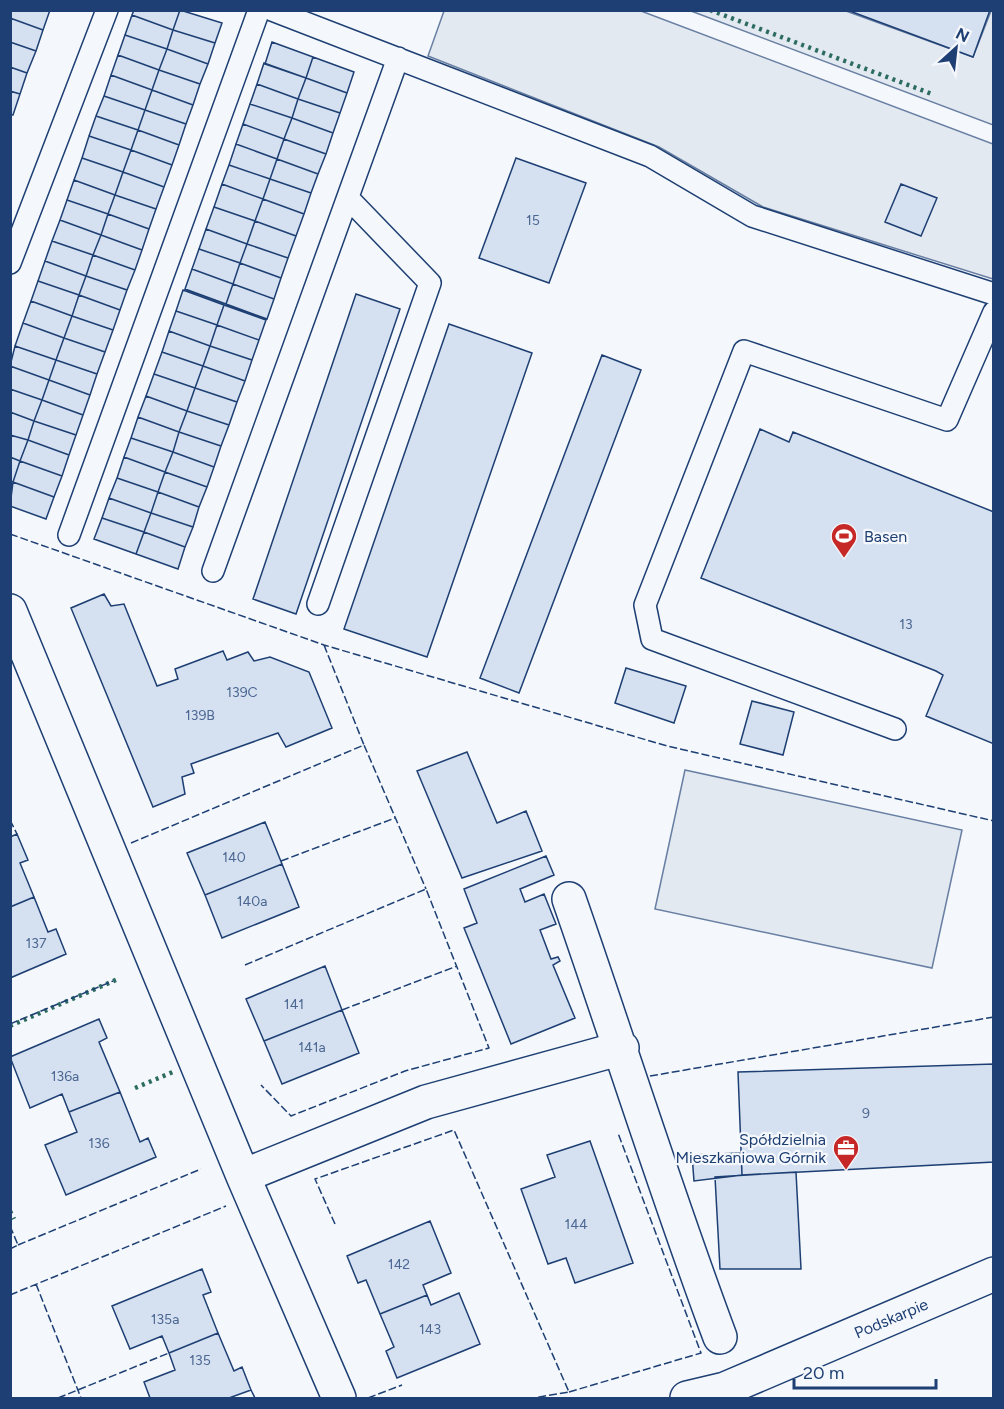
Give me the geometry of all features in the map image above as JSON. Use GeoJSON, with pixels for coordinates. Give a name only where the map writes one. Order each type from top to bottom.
{"type":"FeatureCollection","features":[{"type":"Feature","properties":{"kind":"street"},"geometry":{"type":"LineString","coordinates":[[10,611],[243,1176],[339,1398]]}},
{"type":"Feature","properties":{"kind":"street"},"geometry":{"type":"LineString","coordinates":[[569,899],[622,1048],[682,1234],[720,1337]]}},
{"type":"Feature","properties":{"kind":"street"},"geometry":{"type":"LineString","coordinates":[[243,1176],[426,1102],[622,1048]]}},
{"type":"Feature","properties":{"kind":"street","name":"Podskarpie"},"geometry":{"type":"LineString","coordinates":[[687,1398],[725,1394],[993,1274]]}},
{"type":"Feature","properties":{"kind":"lane"},"geometry":{"type":"LineString","coordinates":[[10,263],[107,10]]}},
{"type":"Feature","properties":{"kind":"lane"},"geometry":{"type":"LineString","coordinates":[[69,536],[260,10]]}},
{"type":"Feature","properties":{"kind":"lane"},"geometry":{"type":"LineString","coordinates":[[272,10],[650,156],[752,216],[993,294]]}},
{"type":"Feature","properties":{"kind":"lane"},"geometry":{"type":"LineString","coordinates":[[213,571],[398,58]]}},
{"type":"Feature","properties":{"kind":"lane"},"geometry":{"type":"LineString","coordinates":[[318,604],[430,283],[348,198]]}},
{"type":"Feature","properties":{"kind":"lane"},"geometry":{"type":"LineString","coordinates":[[895,729],[652,639],[645,605],[744,351],[947,420],[993,312]]}},
{"type":"Feature","properties":{"kind":"shaded area"},"geometry":{"type":"Polygon","coordinates":[[[444,11],[641,11],[993,144],[993,279],[763,207],[659,147],[428,56],[444,11]]]}},
{"type":"Feature","properties":{"kind":"shaded area"},"geometry":{"type":"Polygon","coordinates":[[[691,11],[846,11],[973,57],[991,11],[993,11],[993,125],[691,11]]]}},
{"type":"Feature","properties":{"kind":"shaded area"},"geometry":{"type":"Polygon","coordinates":[[[685,770],[962,830],[932,968],[655,909],[685,770]]]}},
{"type":"Feature","properties":{"kind":"building"},"geometry":{"type":"Polygon","coordinates":[[[10,10],[50,10],[43,30],[10,18],[10,10]]]}},
{"type":"Feature","properties":{"kind":"building"},"geometry":{"type":"Polygon","coordinates":[[[134,10],[180,10],[173,30],[132,15],[134,10]]]}},
{"type":"Feature","properties":{"kind":"building"},"geometry":{"type":"Polygon","coordinates":[[[180,10],[222,23],[215,43],[173,30],[180,10]]]}},
{"type":"Feature","properties":{"kind":"building"},"geometry":{"type":"Polygon","coordinates":[[[847,10],[990,10],[973,57],[847,10]]]}},
{"type":"Feature","properties":{"kind":"building"},"geometry":{"type":"Polygon","coordinates":[[[132,15],[173,30],[167,49],[125,35],[132,15]]]}},
{"type":"Feature","properties":{"kind":"building"},"geometry":{"type":"Polygon","coordinates":[[[10,18],[43,30],[36,51],[10,42],[10,18]]]}},
{"type":"Feature","properties":{"kind":"building"},"geometry":{"type":"Polygon","coordinates":[[[173,30],[215,43],[208,64],[167,49],[173,30]]]}},
{"type":"Feature","properties":{"kind":"building"},"geometry":{"type":"Polygon","coordinates":[[[125,35],[167,49],[159,70],[118,55],[125,35]]]}},
{"type":"Feature","properties":{"kind":"building"},"geometry":{"type":"Polygon","coordinates":[[[10,42],[36,51],[27,73],[10,67],[10,42]]]}},
{"type":"Feature","properties":{"kind":"building"},"geometry":{"type":"Polygon","coordinates":[[[272,42],[313,57],[306,78],[265,64],[272,42]]]}},
{"type":"Feature","properties":{"kind":"building"},"geometry":{"type":"Polygon","coordinates":[[[167,49],[208,64],[200,84],[159,70],[167,49]]]}},
{"type":"Feature","properties":{"kind":"building"},"geometry":{"type":"Polygon","coordinates":[[[118,55],[159,70],[152,90],[111,75],[118,55]]]}},
{"type":"Feature","properties":{"kind":"building"},"geometry":{"type":"Polygon","coordinates":[[[313,57],[354,72],[347,93],[306,78],[313,57]]]}},
{"type":"Feature","properties":{"kind":"building"},"geometry":{"type":"Polygon","coordinates":[[[264,63],[306,78],[298,99],[257,84],[264,63]]]}},
{"type":"Feature","properties":{"kind":"building"},"geometry":{"type":"Polygon","coordinates":[[[10,67],[27,73],[20,94],[10,91],[10,67]]]}},
{"type":"Feature","properties":{"kind":"building"},"geometry":{"type":"Polygon","coordinates":[[[159,70],[200,84],[193,105],[152,90],[159,70]]]}},
{"type":"Feature","properties":{"kind":"building"},"geometry":{"type":"Polygon","coordinates":[[[111,75],[152,90],[145,110],[104,96],[111,75]]]}},
{"type":"Feature","properties":{"kind":"building"},"geometry":{"type":"Polygon","coordinates":[[[306,78],[347,93],[340,113],[298,99],[306,78]]]}},
{"type":"Feature","properties":{"kind":"building"},"geometry":{"type":"Polygon","coordinates":[[[257,84],[298,99],[292,118],[250,104],[257,84]]]}},
{"type":"Feature","properties":{"kind":"building"},"geometry":{"type":"Polygon","coordinates":[[[152,90],[193,105],[186,124],[145,110],[152,90]]]}},
{"type":"Feature","properties":{"kind":"building"},"geometry":{"type":"Polygon","coordinates":[[[10,91],[20,94],[13,115],[10,115],[10,91]]]}},
{"type":"Feature","properties":{"kind":"building"},"geometry":{"type":"Polygon","coordinates":[[[104,96],[145,110],[138,130],[96,116],[104,96]]]}},
{"type":"Feature","properties":{"kind":"building"},"geometry":{"type":"Polygon","coordinates":[[[298,99],[340,113],[333,133],[292,118],[298,99]]]}},
{"type":"Feature","properties":{"kind":"building"},"geometry":{"type":"Polygon","coordinates":[[[250,104],[292,118],[284,139],[243,124],[250,104]]]}},
{"type":"Feature","properties":{"kind":"building"},"geometry":{"type":"Polygon","coordinates":[[[145,110],[186,124],[179,145],[138,130],[145,110]]]}},
{"type":"Feature","properties":{"kind":"building"},"geometry":{"type":"Polygon","coordinates":[[[96,116],[138,130],[131,150],[89,136],[96,116]]]}},
{"type":"Feature","properties":{"kind":"building"},"geometry":{"type":"Polygon","coordinates":[[[292,118],[333,133],[326,154],[284,139],[292,118]]]}},
{"type":"Feature","properties":{"kind":"building"},"geometry":{"type":"Polygon","coordinates":[[[243,124],[284,139],[277,159],[236,144],[243,124]]]}},
{"type":"Feature","properties":{"kind":"building"},"geometry":{"type":"Polygon","coordinates":[[[138,130],[179,145],[172,165],[131,150],[138,130]]]}},
{"type":"Feature","properties":{"kind":"building"},"geometry":{"type":"Polygon","coordinates":[[[89,136],[131,150],[123,172],[82,158],[89,136]]]}},
{"type":"Feature","properties":{"kind":"building"},"geometry":{"type":"Polygon","coordinates":[[[284,139],[326,154],[318,174],[277,159],[284,139]]]}},
{"type":"Feature","properties":{"kind":"building"},"geometry":{"type":"Polygon","coordinates":[[[236,144],[277,159],[270,179],[229,165],[236,144]]]}},
{"type":"Feature","properties":{"kind":"building"},"geometry":{"type":"Polygon","coordinates":[[[131,150],[172,165],[164,187],[123,172],[131,150]]]}},
{"type":"Feature","properties":{"kind":"building"},"geometry":{"type":"Polygon","coordinates":[[[82,158],[123,172],[115,195],[74,180],[82,158]]]}},
{"type":"Feature","properties":{"kind":"building"},"geometry":{"type":"Polygon","coordinates":[[[516,158],[586,183],[549,283],[479,258],[516,158]]]}},
{"type":"Feature","properties":{"kind":"building"},"geometry":{"type":"Polygon","coordinates":[[[277,159],[318,174],[311,193],[270,179],[277,159]]]}},
{"type":"Feature","properties":{"kind":"building"},"geometry":{"type":"Polygon","coordinates":[[[229,165],[270,179],[263,199],[222,184],[229,165]]]}},
{"type":"Feature","properties":{"kind":"building"},"geometry":{"type":"Polygon","coordinates":[[[123,172],[164,187],[156,209],[115,195],[123,172]]]}},
{"type":"Feature","properties":{"kind":"building"},"geometry":{"type":"Polygon","coordinates":[[[270,179],[311,193],[304,214],[263,199],[270,179]]]}},
{"type":"Feature","properties":{"kind":"building"},"geometry":{"type":"Polygon","coordinates":[[[74,180],[115,195],[108,214],[67,200],[74,180]]]}},
{"type":"Feature","properties":{"kind":"building"},"geometry":{"type":"Polygon","coordinates":[[[222,184],[263,199],[255,221],[214,207],[222,184]]]}},
{"type":"Feature","properties":{"kind":"building"},"geometry":{"type":"Polygon","coordinates":[[[901,184],[937,198],[921,236],[885,222],[901,184]]]}},
{"type":"Feature","properties":{"kind":"building"},"geometry":{"type":"Polygon","coordinates":[[[115,195],[156,209],[149,229],[108,214],[115,195]]]}},
{"type":"Feature","properties":{"kind":"building"},"geometry":{"type":"Polygon","coordinates":[[[263,199],[304,214],[296,236],[255,221],[263,199]]]}},
{"type":"Feature","properties":{"kind":"building"},"geometry":{"type":"Polygon","coordinates":[[[67,200],[108,214],[101,235],[60,220],[67,200]]]}},
{"type":"Feature","properties":{"kind":"building"},"geometry":{"type":"Polygon","coordinates":[[[214,207],[255,221],[247,244],[206,229],[214,207]]]}},
{"type":"Feature","properties":{"kind":"building"},"geometry":{"type":"Polygon","coordinates":[[[108,214],[149,229],[142,250],[101,235],[108,214]]]}},
{"type":"Feature","properties":{"kind":"building"},"geometry":{"type":"Polygon","coordinates":[[[60,220],[101,235],[93,255],[52,241],[60,220]]]}},
{"type":"Feature","properties":{"kind":"building"},"geometry":{"type":"Polygon","coordinates":[[[255,221],[296,236],[288,258],[247,244],[255,221]]]}},
{"type":"Feature","properties":{"kind":"building"},"geometry":{"type":"Polygon","coordinates":[[[206,229],[247,244],[240,263],[199,249],[206,229]]]}},
{"type":"Feature","properties":{"kind":"building"},"geometry":{"type":"Polygon","coordinates":[[[101,235],[142,250],[135,270],[93,255],[101,235]]]}},
{"type":"Feature","properties":{"kind":"building"},"geometry":{"type":"Polygon","coordinates":[[[52,241],[93,255],[86,276],[45,261],[52,241]]]}},
{"type":"Feature","properties":{"kind":"building"},"geometry":{"type":"Polygon","coordinates":[[[247,244],[288,258],[281,278],[240,263],[247,244]]]}},
{"type":"Feature","properties":{"kind":"building"},"geometry":{"type":"Polygon","coordinates":[[[199,249],[240,263],[233,284],[192,269],[199,249]]]}},
{"type":"Feature","properties":{"kind":"building"},"geometry":{"type":"Polygon","coordinates":[[[93,255],[135,270],[127,290],[86,276],[93,255]]]}},
{"type":"Feature","properties":{"kind":"building"},"geometry":{"type":"Polygon","coordinates":[[[45,261],[86,276],[79,295],[38,281],[45,261]]]}},
{"type":"Feature","properties":{"kind":"building"},"geometry":{"type":"Polygon","coordinates":[[[240,263],[281,278],[274,299],[233,284],[240,263]]]}},
{"type":"Feature","properties":{"kind":"building"},"geometry":{"type":"Polygon","coordinates":[[[192,269],[233,284],[226,304],[185,289],[192,269]]]}},
{"type":"Feature","properties":{"kind":"building"},"geometry":{"type":"Polygon","coordinates":[[[86,276],[127,290],[120,310],[79,295],[86,276]]]}},
{"type":"Feature","properties":{"kind":"building"},"geometry":{"type":"Polygon","coordinates":[[[38,281],[79,295],[72,316],[31,301],[38,281]]]}},
{"type":"Feature","properties":{"kind":"building"},"geometry":{"type":"Polygon","coordinates":[[[233,284],[274,299],[267,319],[226,304],[233,284]]]}},
{"type":"Feature","properties":{"kind":"building"},"geometry":{"type":"Polygon","coordinates":[[[183,290],[224,305],[217,325],[176,311],[183,290]]]}},
{"type":"Feature","properties":{"kind":"building"},"geometry":{"type":"Polygon","coordinates":[[[356,294],[400,309],[296,614],[253,599],[356,294]]]}},
{"type":"Feature","properties":{"kind":"building"},"geometry":{"type":"Polygon","coordinates":[[[79,295],[120,310],[113,330],[72,316],[79,295]]]}},
{"type":"Feature","properties":{"kind":"building"},"geometry":{"type":"Polygon","coordinates":[[[31,301],[72,316],[64,338],[23,323],[31,301]]]}},
{"type":"Feature","properties":{"kind":"building"},"geometry":{"type":"Polygon","coordinates":[[[224,305],[266,320],[259,340],[217,325],[224,305]]]}},
{"type":"Feature","properties":{"kind":"building"},"geometry":{"type":"Polygon","coordinates":[[[176,311],[217,325],[210,346],[169,331],[176,311]]]}},
{"type":"Feature","properties":{"kind":"building"},"geometry":{"type":"Polygon","coordinates":[[[72,316],[113,330],[105,352],[64,338],[72,316]]]}},
{"type":"Feature","properties":{"kind":"building"},"geometry":{"type":"Polygon","coordinates":[[[23,323],[64,338],[56,360],[15,346],[23,323]]]}},
{"type":"Feature","properties":{"kind":"building"},"geometry":{"type":"Polygon","coordinates":[[[449,324],[532,353],[427,657],[344,629],[449,324]]]}},
{"type":"Feature","properties":{"kind":"building"},"geometry":{"type":"Polygon","coordinates":[[[217,325],[259,340],[252,360],[210,346],[217,325]]]}},
{"type":"Feature","properties":{"kind":"building"},"geometry":{"type":"Polygon","coordinates":[[[169,331],[210,346],[203,366],[162,352],[169,331]]]}},
{"type":"Feature","properties":{"kind":"building"},"geometry":{"type":"Polygon","coordinates":[[[64,338],[105,352],[97,374],[56,360],[64,338]]]}},
{"type":"Feature","properties":{"kind":"building"},"geometry":{"type":"Polygon","coordinates":[[[15,346],[56,360],[49,380],[10,366],[15,346]]]}},
{"type":"Feature","properties":{"kind":"building"},"geometry":{"type":"Polygon","coordinates":[[[210,346],[252,360],[245,381],[203,366],[210,346]]]}},
{"type":"Feature","properties":{"kind":"building"},"geometry":{"type":"Polygon","coordinates":[[[162,352],[203,366],[195,388],[154,374],[162,352]]]}},
{"type":"Feature","properties":{"kind":"building"},"geometry":{"type":"Polygon","coordinates":[[[602,355],[641,370],[519,693],[480,678],[602,355]]]}},
{"type":"Feature","properties":{"kind":"building"},"geometry":{"type":"Polygon","coordinates":[[[56,360],[97,374],[90,395],[49,380],[56,360]]]}},
{"type":"Feature","properties":{"kind":"building"},"geometry":{"type":"Polygon","coordinates":[[[10,366],[49,380],[42,400],[10,389],[10,366]]]}},
{"type":"Feature","properties":{"kind":"building"},"geometry":{"type":"Polygon","coordinates":[[[203,366],[245,381],[237,402],[195,388],[203,366]]]}},
{"type":"Feature","properties":{"kind":"building"},"geometry":{"type":"Polygon","coordinates":[[[154,374],[195,388],[187,411],[146,396],[154,374]]]}},
{"type":"Feature","properties":{"kind":"building"},"geometry":{"type":"Polygon","coordinates":[[[49,380],[90,395],[83,415],[42,400],[49,380]]]}},
{"type":"Feature","properties":{"kind":"building"},"geometry":{"type":"Polygon","coordinates":[[[195,388],[237,402],[229,425],[187,411],[195,388]]]}},
{"type":"Feature","properties":{"kind":"building"},"geometry":{"type":"Polygon","coordinates":[[[10,389],[42,400],[34,421],[10,412],[10,389]]]}},
{"type":"Feature","properties":{"kind":"building"},"geometry":{"type":"Polygon","coordinates":[[[146,396],[187,411],[179,432],[138,417],[146,396]]]}},
{"type":"Feature","properties":{"kind":"building"},"geometry":{"type":"Polygon","coordinates":[[[42,400],[83,415],[76,435],[34,421],[42,400]]]}},
{"type":"Feature","properties":{"kind":"building"},"geometry":{"type":"Polygon","coordinates":[[[187,411],[229,425],[221,446],[179,432],[187,411]]]}},
{"type":"Feature","properties":{"kind":"building"},"geometry":{"type":"Polygon","coordinates":[[[10,412],[34,421],[28,440],[10,435],[10,412]]]}},
{"type":"Feature","properties":{"kind":"building"},"geometry":{"type":"Polygon","coordinates":[[[138,417],[179,432],[173,452],[131,438],[138,417]]]}},
{"type":"Feature","properties":{"kind":"building"},"geometry":{"type":"Polygon","coordinates":[[[34,421],[76,435],[69,455],[28,440],[34,421]]]}},
{"type":"Feature","properties":{"kind":"building","name":"Basen"},"geometry":{"type":"Polygon","coordinates":[[[760,429],[789,442],[793,432],[994,512],[994,744],[926,716],[943,675],[936,671],[701,578],[760,429]]]}},
{"type":"Feature","properties":{"kind":"building"},"geometry":{"type":"Polygon","coordinates":[[[179,432],[221,446],[214,467],[173,452],[179,432]]]}},
{"type":"Feature","properties":{"kind":"building"},"geometry":{"type":"Polygon","coordinates":[[[10,435],[28,440],[20,461],[10,457],[10,435]]]}},
{"type":"Feature","properties":{"kind":"building"},"geometry":{"type":"Polygon","coordinates":[[[131,438],[173,452],[165,472],[124,457],[131,438]]]}},
{"type":"Feature","properties":{"kind":"building"},"geometry":{"type":"Polygon","coordinates":[[[28,440],[69,455],[62,476],[20,461],[28,440]]]}},
{"type":"Feature","properties":{"kind":"building"},"geometry":{"type":"Polygon","coordinates":[[[173,452],[214,467],[207,487],[165,472],[173,452]]]}},
{"type":"Feature","properties":{"kind":"building"},"geometry":{"type":"Polygon","coordinates":[[[10,457],[20,461],[13,482],[10,481],[10,457]]]}},
{"type":"Feature","properties":{"kind":"building"},"geometry":{"type":"Polygon","coordinates":[[[124,457],[165,472],[158,492],[117,478],[124,457]]]}},
{"type":"Feature","properties":{"kind":"building"},"geometry":{"type":"Polygon","coordinates":[[[20,461],[62,476],[54,497],[13,482],[20,461]]]}},
{"type":"Feature","properties":{"kind":"building"},"geometry":{"type":"Polygon","coordinates":[[[165,472],[207,487],[199,507],[158,492],[165,472]]]}},
{"type":"Feature","properties":{"kind":"building"},"geometry":{"type":"Polygon","coordinates":[[[117,478],[158,492],[151,513],[109,498],[117,478]]]}},
{"type":"Feature","properties":{"kind":"building"},"geometry":{"type":"Polygon","coordinates":[[[13,482],[54,497],[46,519],[10,506],[13,482]]]}},
{"type":"Feature","properties":{"kind":"building"},"geometry":{"type":"Polygon","coordinates":[[[158,492],[199,507],[193,527],[151,513],[158,492]]]}},
{"type":"Feature","properties":{"kind":"building"},"geometry":{"type":"Polygon","coordinates":[[[109,498],[151,513],[144,532],[102,518],[109,498]]]}},
{"type":"Feature","properties":{"kind":"building"},"geometry":{"type":"Polygon","coordinates":[[[151,513],[193,527],[185,547],[144,532],[151,513]]]}},
{"type":"Feature","properties":{"kind":"building"},"geometry":{"type":"Polygon","coordinates":[[[102,518],[144,532],[136,554],[94,539],[102,518]]]}},
{"type":"Feature","properties":{"kind":"building"},"geometry":{"type":"Polygon","coordinates":[[[144,532],[185,547],[178,569],[136,554],[144,532]]]}},
{"type":"Feature","properties":{"kind":"building"},"geometry":{"type":"Polygon","coordinates":[[[104,594],[111,606],[124,604],[157,686],[178,679],[175,669],[223,651],[227,660],[248,652],[254,661],[270,657],[309,672],[332,728],[286,747],[278,733],[191,764],[194,773],[182,777],[185,794],[153,807],[71,608],[104,594]]]}},
{"type":"Feature","properties":{"kind":"building"},"geometry":{"type":"Polygon","coordinates":[[[626,668],[686,686],[674,723],[615,703],[626,668]]]}},
{"type":"Feature","properties":{"kind":"building"},"geometry":{"type":"Polygon","coordinates":[[[752,701],[794,712],[783,755],[740,744],[752,701]]]}},
{"type":"Feature","properties":{"kind":"building"},"geometry":{"type":"Polygon","coordinates":[[[467,752],[497,823],[526,811],[542,851],[462,878],[417,771],[467,752]]]}},
{"type":"Feature","properties":{"kind":"building"},"geometry":{"type":"Polygon","coordinates":[[[265,822],[282,864],[205,895],[187,853],[265,822]]]}},
{"type":"Feature","properties":{"kind":"building"},"geometry":{"type":"Polygon","coordinates":[[[17,834],[28,860],[20,863],[34,897],[10,907],[10,837],[17,834]]]}},
{"type":"Feature","properties":{"kind":"building"},"geometry":{"type":"Polygon","coordinates":[[[546,856],[554,875],[520,889],[525,902],[544,894],[556,924],[540,930],[551,959],[558,957],[560,961],[553,965],[575,1018],[511,1044],[464,928],[477,923],[464,889],[546,856]]]}},
{"type":"Feature","properties":{"kind":"building"},"geometry":{"type":"Polygon","coordinates":[[[282,864],[299,907],[222,938],[205,895],[282,864]]]}},
{"type":"Feature","properties":{"kind":"building"},"geometry":{"type":"Polygon","coordinates":[[[34,897],[48,932],[56,929],[66,954],[10,978],[10,907],[34,897]]]}},
{"type":"Feature","properties":{"kind":"building"},"geometry":{"type":"Polygon","coordinates":[[[325,966],[342,1010],[264,1041],[246,999],[325,966]]]}},
{"type":"Feature","properties":{"kind":"building"},"geometry":{"type":"Polygon","coordinates":[[[342,1010],[359,1053],[282,1084],[264,1041],[342,1010]]]}},
{"type":"Feature","properties":{"kind":"building"},"geometry":{"type":"Polygon","coordinates":[[[99,1019],[107,1038],[99,1042],[120,1092],[69,1112],[62,1094],[30,1108],[10,1057],[99,1019]]]}},
{"type":"Feature","properties":{"kind":"building"},"geometry":{"type":"Polygon","coordinates":[[[994,1064],[994,1162],[742,1175],[738,1072],[994,1064]]]}},
{"type":"Feature","properties":{"kind":"building"},"geometry":{"type":"Polygon","coordinates":[[[120,1092],[140,1142],[148,1138],[156,1157],[66,1195],[45,1145],[77,1132],[69,1112],[120,1092]]]}},
{"type":"Feature","properties":{"kind":"building"},"geometry":{"type":"Polygon","coordinates":[[[590,1141],[633,1263],[575,1283],[566,1258],[548,1264],[521,1189],[555,1177],[547,1155],[590,1141]]]}},
{"type":"Feature","properties":{"kind":"building"},"geometry":{"type":"Polygon","coordinates":[[[741,1153],[742,1175],[694,1181],[692,1155],[741,1153]]]}},
{"type":"Feature","properties":{"kind":"building"},"geometry":{"type":"Polygon","coordinates":[[[796,1172],[801,1269],[720,1269],[715,1177],[796,1172]]]}},
{"type":"Feature","properties":{"kind":"building"},"geometry":{"type":"Polygon","coordinates":[[[430,1221],[451,1273],[423,1285],[427,1295],[380,1314],[366,1280],[358,1283],[347,1256],[430,1221]]]}},
{"type":"Feature","properties":{"kind":"building"},"geometry":{"type":"Polygon","coordinates":[[[202,1269],[211,1292],[203,1295],[218,1333],[169,1353],[162,1336],[130,1349],[112,1306],[202,1269]]]}},
{"type":"Feature","properties":{"kind":"building"},"geometry":{"type":"Polygon","coordinates":[[[459,1293],[480,1344],[397,1378],[386,1351],[394,1347],[380,1314],[427,1295],[431,1305],[459,1293]]]}},
{"type":"Feature","properties":{"kind":"building"},"geometry":{"type":"Polygon","coordinates":[[[218,1333],[234,1371],[242,1367],[251,1390],[229,1398],[150,1398],[144,1382],[175,1370],[169,1353],[218,1333]]]}},
{"type":"Feature","properties":{"kind":"hedge"},"geometry":{"type":"LineString","coordinates":[[710,10],[932,94]]}},
{"type":"Feature","properties":{"kind":"hedge"},"geometry":{"type":"LineString","coordinates":[[10,1026],[118,979]]}},
{"type":"Feature","properties":{"kind":"hedge"},"geometry":{"type":"LineString","coordinates":[[135,1088],[173,1072]]}},
{"type":"Feature","properties":{"kind":"hedge"},"geometry":{"type":"LineString","coordinates":[[10,1211],[14,1219]]}},
{"type":"Feature","properties":{"kind":"fence"},"geometry":{"type":"LineString","coordinates":[[10,534],[324,645],[667,746],[994,821]]}},
{"type":"Feature","properties":{"kind":"fence"},"geometry":{"type":"LineString","coordinates":[[324,645],[364,745]]}},
{"type":"Feature","properties":{"kind":"fence"},"geometry":{"type":"LineString","coordinates":[[131,843],[364,745],[426,889]]}},
{"type":"Feature","properties":{"kind":"fence"},"geometry":{"type":"LineString","coordinates":[[281,861],[395,818]]}},
{"type":"Feature","properties":{"kind":"fence"},"geometry":{"type":"LineString","coordinates":[[10,820],[17,834]]}},
{"type":"Feature","properties":{"kind":"fence"},"geometry":{"type":"LineString","coordinates":[[245,965],[426,889],[489,1048],[405,1071],[291,1116],[261,1085]]}},
{"type":"Feature","properties":{"kind":"fence"},"geometry":{"type":"LineString","coordinates":[[342,1010],[457,966]]}},
{"type":"Feature","properties":{"kind":"fence"},"geometry":{"type":"LineString","coordinates":[[10,1024],[113,981]]}},
{"type":"Feature","properties":{"kind":"fence"},"geometry":{"type":"LineString","coordinates":[[650,1076],[994,1017]]}},
{"type":"Feature","properties":{"kind":"fence"},"geometry":{"type":"LineString","coordinates":[[335,1224],[315,1179],[454,1130],[569,1392],[533,1398]]}},
{"type":"Feature","properties":{"kind":"fence"},"geometry":{"type":"LineString","coordinates":[[569,1392],[701,1353],[618,1133]]}},
{"type":"Feature","properties":{"kind":"fence"},"geometry":{"type":"LineString","coordinates":[[18,1245],[201,1169]]}},
{"type":"Feature","properties":{"kind":"fence"},"geometry":{"type":"LineString","coordinates":[[10,1295],[226,1206]]}},
{"type":"Feature","properties":{"kind":"fence"},"geometry":{"type":"LineString","coordinates":[[10,1226],[18,1245],[10,1249]]}},
{"type":"Feature","properties":{"kind":"fence"},"geometry":{"type":"LineString","coordinates":[[36,1284],[81,1398]]}},
{"type":"Feature","properties":{"kind":"fence"},"geometry":{"type":"LineString","coordinates":[[58,1398],[169,1353]]}},
{"type":"Feature","properties":{"kind":"fence"},"geometry":{"type":"LineString","coordinates":[[368,1398],[402,1385]]}},
{"type":"Feature","properties":{"kind":"fence"},"geometry":{"type":"LineString","coordinates":[[251,1390],[255,1398]]}},
{"type":"Feature","properties":{"kind":"place","name":"Basen"},"geometry":{"type":"Point","coordinates":[844,559]}},
{"type":"Feature","properties":{"kind":"place","name":"Spółdzielnia Mieszkaniowa Górnik"},"geometry":{"type":"Point","coordinates":[846,1171]}}]}
